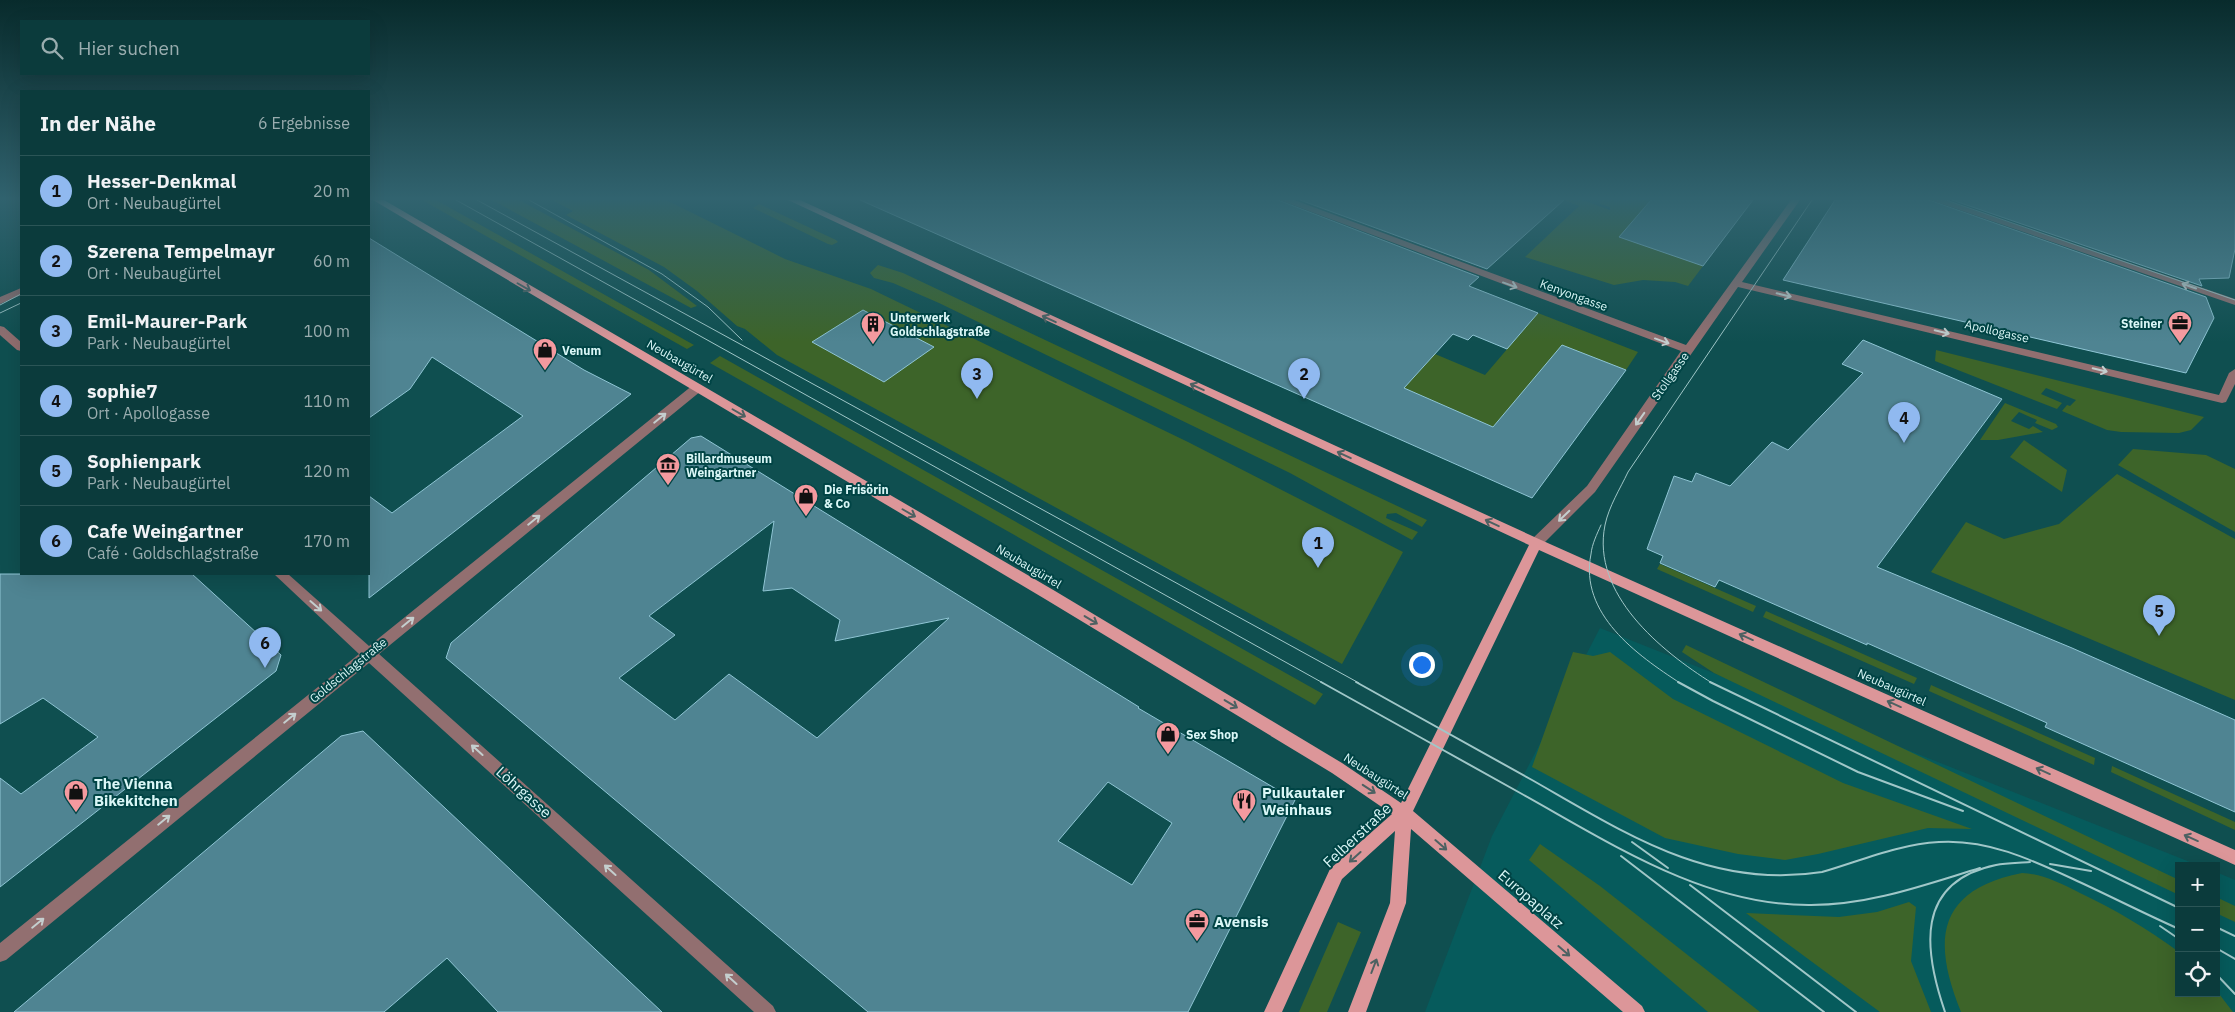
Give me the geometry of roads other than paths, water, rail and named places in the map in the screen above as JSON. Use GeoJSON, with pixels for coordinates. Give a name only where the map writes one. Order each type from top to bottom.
{"type":"FeatureCollection","features":[{"type":"Feature","properties":{"kind":"main road","name":"Neubaugürtel"},"geometry":{"type":"LineString","coordinates":[[457,247],[1292,740],[1404,813],[1536,543]]}},
{"type":"Feature","properties":{"kind":"main road","name":"Neubaugürtel"},"geometry":{"type":"LineString","coordinates":[[894,247],[1536,543],[2235,858]]}},
{"type":"Feature","properties":{"kind":"main road","name":"Felberstraße"},"geometry":{"type":"LineString","coordinates":[[1273,1012],[1336,874],[1404,813]]}},
{"type":"Feature","properties":{"kind":"main road","name":"Felberstraße"},"geometry":{"type":"LineString","coordinates":[[1357,1012],[1398,903],[1404,813]]}},
{"type":"Feature","properties":{"kind":"main road","name":"Europaplatz"},"geometry":{"type":"LineString","coordinates":[[1404,813],[1636,1012]]}},
{"type":"Feature","properties":{"kind":"street","name":"Kenyongasse"},"geometry":{"type":"LineString","coordinates":[[1411,247],[1688,350]]}},
{"type":"Feature","properties":{"kind":"street","name":"Stollgasse"},"geometry":{"type":"LineString","coordinates":[[1536,543],[1591,489],[1763,247]]}},
{"type":"Feature","properties":{"kind":"street"},"geometry":{"type":"LineString","coordinates":[[2074,247],[2235,302]]}},
{"type":"Feature","properties":{"kind":"street","name":"Apollogasse"},"geometry":{"type":"LineString","coordinates":[[1737,284],[2222,399],[2235,373]]}},
{"type":"Feature","properties":{"kind":"street"},"geometry":{"type":"LineString","coordinates":[[0,301],[20,291]]}},
{"type":"Feature","properties":{"kind":"street"},"geometry":{"type":"LineString","coordinates":[[0,329],[20,347]]}},
{"type":"Feature","properties":{"kind":"street","name":"Goldschlagstraße"},"geometry":{"type":"LineString","coordinates":[[0,954],[697,388]]}},
{"type":"Feature","properties":{"kind":"street","name":"Löhrgasse"},"geometry":{"type":"LineString","coordinates":[[281,575],[767,1012]]}},
{"type":"Feature","properties":{"kind":"tram line"},"geometry":{"type":"LineString","coordinates":[[541,247],[1323,683]]}},
{"type":"Feature","properties":{"kind":"tram line"},"geometry":{"type":"LineString","coordinates":[[563,247],[1359,683]]}},
{"type":"Feature","properties":{"kind":"tram line"},"geometry":{"type":"LineString","coordinates":[[614,247],[662,274],[708,307],[742,340]]}},
{"type":"Feature","properties":{"kind":"tram line"},"geometry":{"type":"LineString","coordinates":[[1712,683],[1672,655],[1652,637],[1634,618],[1619,597],[1609,574],[1603,550],[1605,525],[1612,504],[1628,472],[1780,247]]}},
{"type":"Feature","properties":{"kind":"tram line"},"geometry":{"type":"LineString","coordinates":[[2082,247],[2235,300]]}},
{"type":"Feature","properties":{"kind":"tram line"},"geometry":{"type":"LineString","coordinates":[[0,305],[20,295]]}},
{"type":"Feature","properties":{"kind":"tram line"},"geometry":{"type":"LineString","coordinates":[[0,313],[20,303]]}},
{"type":"Feature","properties":{"kind":"tram line"},"geometry":{"type":"LineString","coordinates":[[1601,525],[1592,550],[1590,576],[1594,596],[1603,614],[1630,646],[1680,683]]}},
{"type":"Feature","properties":{"kind":"tram line"},"geometry":{"type":"LineString","coordinates":[[1321,682],[1590,833],[1660,869],[1697,884],[1734,895],[1772,903],[1811,905],[1854,902],[1897,893],[1980,868]]}},
{"type":"Feature","properties":{"kind":"tram line"},"geometry":{"type":"LineString","coordinates":[[1356,682],[1635,837],[1670,853],[1706,865],[1743,873],[1781,875],[1822,872],[1894,849],[1924,843],[1957,842],[1974,844],[2008,852],[2041,864],[2175,927]]}},
{"type":"Feature","properties":{"kind":"tram line"},"geometry":{"type":"LineString","coordinates":[[1678,682],[1858,772],[1963,811]]}},
{"type":"Feature","properties":{"kind":"tram line"},"geometry":{"type":"LineString","coordinates":[[1712,683],[2177,907]]}},
{"type":"Feature","properties":{"kind":"tram line"},"geometry":{"type":"LineString","coordinates":[[1632,842],[1668,868]]}},
{"type":"Feature","properties":{"kind":"tram line"},"geometry":{"type":"LineString","coordinates":[[1621,856],[1824,1012]]}},
{"type":"Feature","properties":{"kind":"tram line"},"geometry":{"type":"LineString","coordinates":[[1945,1012],[1938,989],[1930,943],[1932,922],[1938,903],[1950,887],[1969,874],[1996,865],[2030,862]]}},
{"type":"Feature","properties":{"kind":"tram line"},"geometry":{"type":"LineString","coordinates":[[2050,864],[2091,871]]}},
{"type":"Feature","properties":{"kind":"tram line"},"geometry":{"type":"LineString","coordinates":[[1690,885],[1856,1012]]}},
{"type":"Feature","properties":{"kind":"tram line"},"geometry":{"type":"LineString","coordinates":[[2160,926],[2175,936]]}},
{"type":"Feature","properties":{"kind":"tram line"},"geometry":{"type":"LineString","coordinates":[[2220,929],[2235,936]]}},
{"type":"Feature","properties":{"kind":"tram line"},"geometry":{"type":"LineString","coordinates":[[2220,950],[2235,959]]}},
{"type":"Feature","properties":{"kind":"tram line"},"geometry":{"type":"LineString","coordinates":[[2220,978],[2235,994]]}},
{"type":"Feature","properties":{"kind":"place","name":"Steiner"},"geometry":{"type":"Point","coordinates":[2180,344]}},
{"type":"Feature","properties":{"kind":"place","name":"Unterwerk Goldschlagstraße"},"geometry":{"type":"Point","coordinates":[873,345]}},
{"type":"Feature","properties":{"kind":"place","name":"Venum"},"geometry":{"type":"Point","coordinates":[545,371]}},
{"type":"Feature","properties":{"kind":"place","name":"Emil-Maurer-Park"},"geometry":{"type":"Point","coordinates":[977,399]}},
{"type":"Feature","properties":{"kind":"place","name":"Szerena Tempelmayr"},"geometry":{"type":"Point","coordinates":[1304,399]}},
{"type":"Feature","properties":{"kind":"place","name":"sophie7"},"geometry":{"type":"Point","coordinates":[1904,443]}},
{"type":"Feature","properties":{"kind":"place","name":"Billardmuseum Weingartner"},"geometry":{"type":"Point","coordinates":[668,486]}},
{"type":"Feature","properties":{"kind":"place","name":"Die Frisörin & Co"},"geometry":{"type":"Point","coordinates":[806,517]}},
{"type":"Feature","properties":{"kind":"place","name":"Hesser-Denkmal"},"geometry":{"type":"Point","coordinates":[1318,568]}},
{"type":"Feature","properties":{"kind":"place","name":"Sophienpark"},"geometry":{"type":"Point","coordinates":[2159,636]}},
{"type":"Feature","properties":{"kind":"place","name":"Cafe Weingartner"},"geometry":{"type":"Point","coordinates":[265,668]}},
{"type":"Feature","properties":{"kind":"place","name":"Sex Shop"},"geometry":{"type":"Point","coordinates":[1168,755]}},
{"type":"Feature","properties":{"kind":"place","name":"The Vienna Bikekitchen"},"geometry":{"type":"Point","coordinates":[76,813]}},
{"type":"Feature","properties":{"kind":"place","name":"Pulkautaler Weinhaus"},"geometry":{"type":"Point","coordinates":[1244,822]}},
{"type":"Feature","properties":{"kind":"place","name":"Avensis"},"geometry":{"type":"Point","coordinates":[1197,942]}}]}
